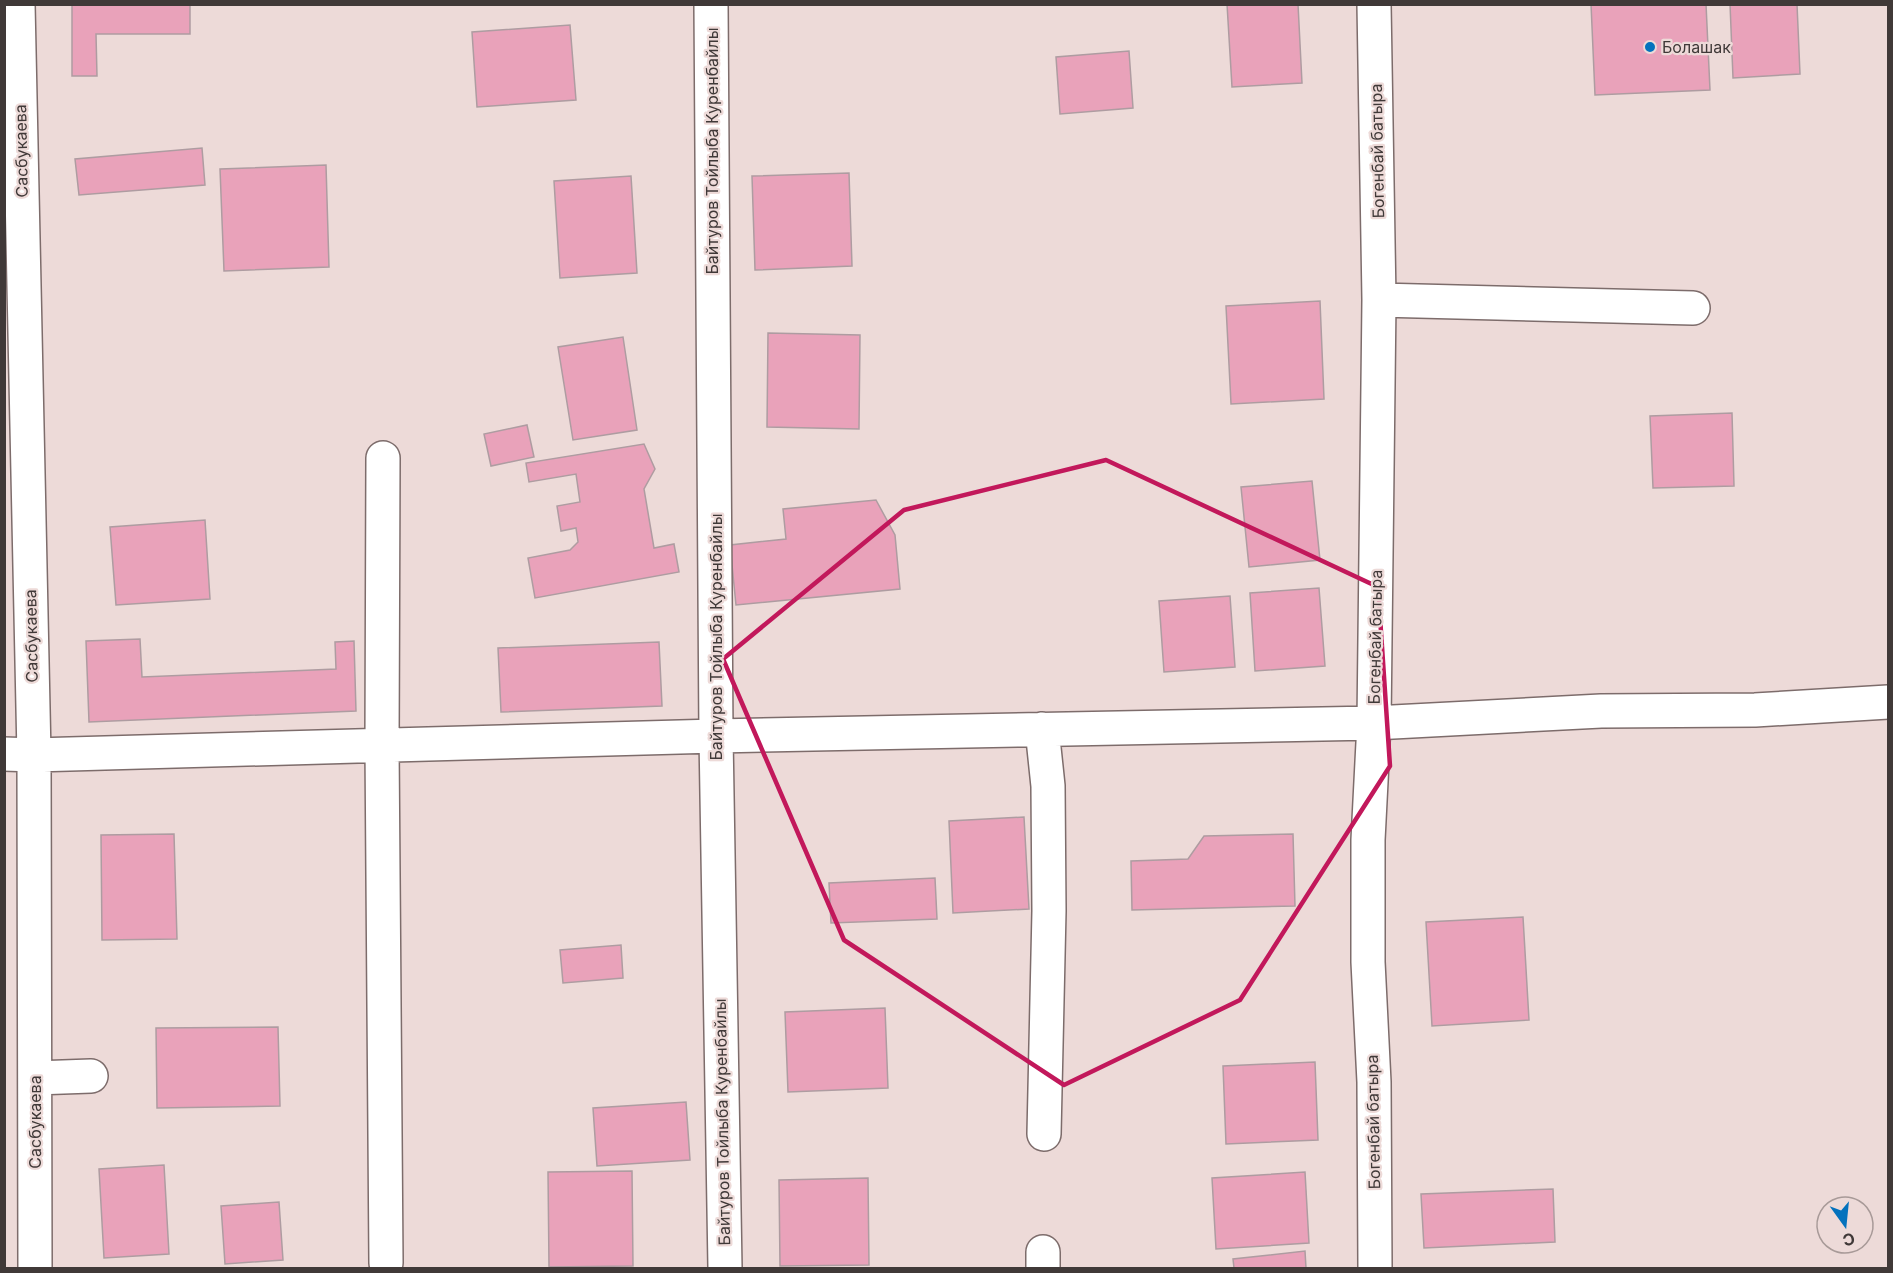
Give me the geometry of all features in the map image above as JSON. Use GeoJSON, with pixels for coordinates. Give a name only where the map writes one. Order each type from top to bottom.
{"type":"FeatureCollection","features":[{"type":"Feature","properties":{"kind":"street","name":"Сасбукаева"},"geometry":{"type":"LineString","coordinates":[[18,4],[19,754],[35,1078],[35,1269]]}},
{"type":"Feature","properties":{"kind":"street","name":"Байтуров Тойлыба Куренбайлы"},"geometry":{"type":"LineString","coordinates":[[711,4],[716,736],[725,1269]]}},
{"type":"Feature","properties":{"kind":"street","name":"Богенбай батыра"},"geometry":{"type":"LineString","coordinates":[[1374,4],[1379,300],[1374,723],[1368,840],[1368,962],[1374,1082],[1375,1269]]}},
{"type":"Feature","properties":{"kind":"street"},"geometry":{"type":"LineString","coordinates":[[1379,300],[1693,308]]}},
{"type":"Feature","properties":{"kind":"street"},"geometry":{"type":"LineString","coordinates":[[383,458],[382,745],[386,1263]]}},
{"type":"Feature","properties":{"kind":"street"},"geometry":{"type":"LineString","coordinates":[[19,754],[716,736],[1374,723],[1601,711],[1755,710],[1888,702]]}},
{"type":"Feature","properties":{"kind":"street"},"geometry":{"type":"LineString","coordinates":[[1042,729],[1048,786],[1049,911],[1044,1134]]}},
{"type":"Feature","properties":{"kind":"street"},"geometry":{"type":"LineString","coordinates":[[35,1078],[91,1076]]}},
{"type":"Feature","properties":{"kind":"highlighted area"},"geometry":{"type":"Polygon","coordinates":[[[1106,460],[1378,587],[1390,766],[1240,1000],[1064,1085],[844,940],[723,659],[904,510],[1106,460]]]}},
{"type":"Feature","properties":{"kind":"building"},"geometry":{"type":"Polygon","coordinates":[[[72,4],[190,4],[190,34],[96,34],[97,76],[72,76],[72,4]]]}},
{"type":"Feature","properties":{"kind":"building"},"geometry":{"type":"Polygon","coordinates":[[[1227,4],[1298,4],[1302,83],[1232,87],[1227,4]]]}},
{"type":"Feature","properties":{"kind":"building","name":"Болашак"},"geometry":{"type":"Polygon","coordinates":[[[1591,4],[1706,4],[1710,90],[1595,95],[1591,4]]]}},
{"type":"Feature","properties":{"kind":"building","name":"Болашак"},"geometry":{"type":"Polygon","coordinates":[[[1730,4],[1797,4],[1800,74],[1733,78],[1730,4]]]}},
{"type":"Feature","properties":{"kind":"building"},"geometry":{"type":"Polygon","coordinates":[[[570,25],[576,100],[477,107],[472,32],[570,25]]]}},
{"type":"Feature","properties":{"kind":"building"},"geometry":{"type":"Polygon","coordinates":[[[1129,51],[1133,108],[1060,114],[1056,57],[1129,51]]]}},
{"type":"Feature","properties":{"kind":"building"},"geometry":{"type":"Polygon","coordinates":[[[202,148],[205,185],[79,195],[75,159],[202,148]]]}},
{"type":"Feature","properties":{"kind":"building"},"geometry":{"type":"Polygon","coordinates":[[[326,165],[329,267],[224,271],[220,169],[326,165]]]}},
{"type":"Feature","properties":{"kind":"building"},"geometry":{"type":"Polygon","coordinates":[[[849,173],[852,266],[755,270],[752,176],[849,173]]]}},
{"type":"Feature","properties":{"kind":"building"},"geometry":{"type":"Polygon","coordinates":[[[631,176],[637,273],[560,278],[554,181],[631,176]]]}},
{"type":"Feature","properties":{"kind":"building"},"geometry":{"type":"Polygon","coordinates":[[[1320,301],[1324,399],[1231,404],[1226,306],[1320,301]]]}},
{"type":"Feature","properties":{"kind":"building"},"geometry":{"type":"Polygon","coordinates":[[[768,333],[860,335],[859,429],[767,427],[768,333]]]}},
{"type":"Feature","properties":{"kind":"building"},"geometry":{"type":"Polygon","coordinates":[[[623,337],[637,430],[573,440],[558,347],[623,337]]]}},
{"type":"Feature","properties":{"kind":"building"},"geometry":{"type":"Polygon","coordinates":[[[1732,413],[1734,486],[1653,488],[1650,416],[1732,413]]]}},
{"type":"Feature","properties":{"kind":"building"},"geometry":{"type":"Polygon","coordinates":[[[527,425],[534,457],[491,466],[484,434],[527,425]]]}},
{"type":"Feature","properties":{"kind":"building"},"geometry":{"type":"Polygon","coordinates":[[[644,444],[655,469],[644,489],[654,548],[674,544],[679,572],[535,598],[528,558],[570,550],[578,542],[576,528],[561,531],[557,506],[580,502],[576,474],[529,482],[526,463],[644,444]]]}},
{"type":"Feature","properties":{"kind":"building"},"geometry":{"type":"Polygon","coordinates":[[[1312,481],[1320,560],[1249,567],[1241,487],[1312,481]]]}},
{"type":"Feature","properties":{"kind":"building"},"geometry":{"type":"Polygon","coordinates":[[[876,500],[895,535],[900,589],[736,605],[730,545],[786,539],[783,509],[876,500]]]}},
{"type":"Feature","properties":{"kind":"building"},"geometry":{"type":"Polygon","coordinates":[[[205,520],[210,599],[116,605],[110,527],[205,520]]]}},
{"type":"Feature","properties":{"kind":"building"},"geometry":{"type":"Polygon","coordinates":[[[1319,588],[1325,666],[1255,671],[1250,593],[1319,588]]]}},
{"type":"Feature","properties":{"kind":"building"},"geometry":{"type":"Polygon","coordinates":[[[1230,596],[1235,667],[1164,672],[1159,601],[1230,596]]]}},
{"type":"Feature","properties":{"kind":"building"},"geometry":{"type":"Polygon","coordinates":[[[140,639],[142,677],[336,669],[335,642],[354,641],[356,711],[89,722],[86,641],[140,639]]]}},
{"type":"Feature","properties":{"kind":"building"},"geometry":{"type":"Polygon","coordinates":[[[659,642],[662,706],[501,712],[498,648],[659,642]]]}},
{"type":"Feature","properties":{"kind":"building"},"geometry":{"type":"Polygon","coordinates":[[[1024,817],[1029,909],[953,913],[949,821],[1024,817]]]}},
{"type":"Feature","properties":{"kind":"building"},"geometry":{"type":"Polygon","coordinates":[[[174,834],[177,939],[102,940],[101,835],[174,834]]]}},
{"type":"Feature","properties":{"kind":"building"},"geometry":{"type":"Polygon","coordinates":[[[1293,834],[1295,906],[1132,910],[1131,861],[1188,859],[1204,836],[1293,834]]]}},
{"type":"Feature","properties":{"kind":"building"},"geometry":{"type":"Polygon","coordinates":[[[935,878],[937,919],[831,923],[829,883],[935,878]]]}},
{"type":"Feature","properties":{"kind":"building"},"geometry":{"type":"Polygon","coordinates":[[[1523,917],[1529,1020],[1432,1026],[1426,922],[1523,917]]]}},
{"type":"Feature","properties":{"kind":"building"},"geometry":{"type":"Polygon","coordinates":[[[621,945],[623,978],[563,983],[560,950],[621,945]]]}},
{"type":"Feature","properties":{"kind":"building"},"geometry":{"type":"Polygon","coordinates":[[[885,1008],[888,1088],[788,1092],[785,1012],[885,1008]]]}},
{"type":"Feature","properties":{"kind":"building"},"geometry":{"type":"Polygon","coordinates":[[[278,1027],[280,1106],[157,1108],[156,1028],[278,1027]]]}},
{"type":"Feature","properties":{"kind":"building"},"geometry":{"type":"Polygon","coordinates":[[[1315,1062],[1318,1140],[1226,1144],[1223,1066],[1315,1062]]]}},
{"type":"Feature","properties":{"kind":"building"},"geometry":{"type":"Polygon","coordinates":[[[686,1102],[690,1160],[597,1166],[593,1108],[686,1102]]]}},
{"type":"Feature","properties":{"kind":"building"},"geometry":{"type":"Polygon","coordinates":[[[164,1165],[169,1254],[104,1258],[99,1169],[164,1165]]]}},
{"type":"Feature","properties":{"kind":"building"},"geometry":{"type":"Polygon","coordinates":[[[632,1171],[633,1266],[549,1267],[548,1172],[632,1171]]]}},
{"type":"Feature","properties":{"kind":"building"},"geometry":{"type":"Polygon","coordinates":[[[1305,1172],[1309,1243],[1216,1249],[1212,1178],[1305,1172]]]}},
{"type":"Feature","properties":{"kind":"building"},"geometry":{"type":"Polygon","coordinates":[[[868,1178],[869,1265],[780,1266],[779,1180],[868,1178]]]}},
{"type":"Feature","properties":{"kind":"building"},"geometry":{"type":"Polygon","coordinates":[[[1553,1189],[1555,1242],[1424,1248],[1421,1194],[1553,1189]]]}},
{"type":"Feature","properties":{"kind":"building"},"geometry":{"type":"Polygon","coordinates":[[[279,1202],[283,1260],[225,1264],[221,1206],[279,1202]]]}},
{"type":"Feature","properties":{"kind":"building"},"geometry":{"type":"Polygon","coordinates":[[[1305,1251],[1306,1268],[1234,1268],[1233,1259],[1305,1251]]]}},
{"type":"Feature","properties":{"kind":"place","name":"Болашак"},"geometry":{"type":"Point","coordinates":[1650,47]}}]}
